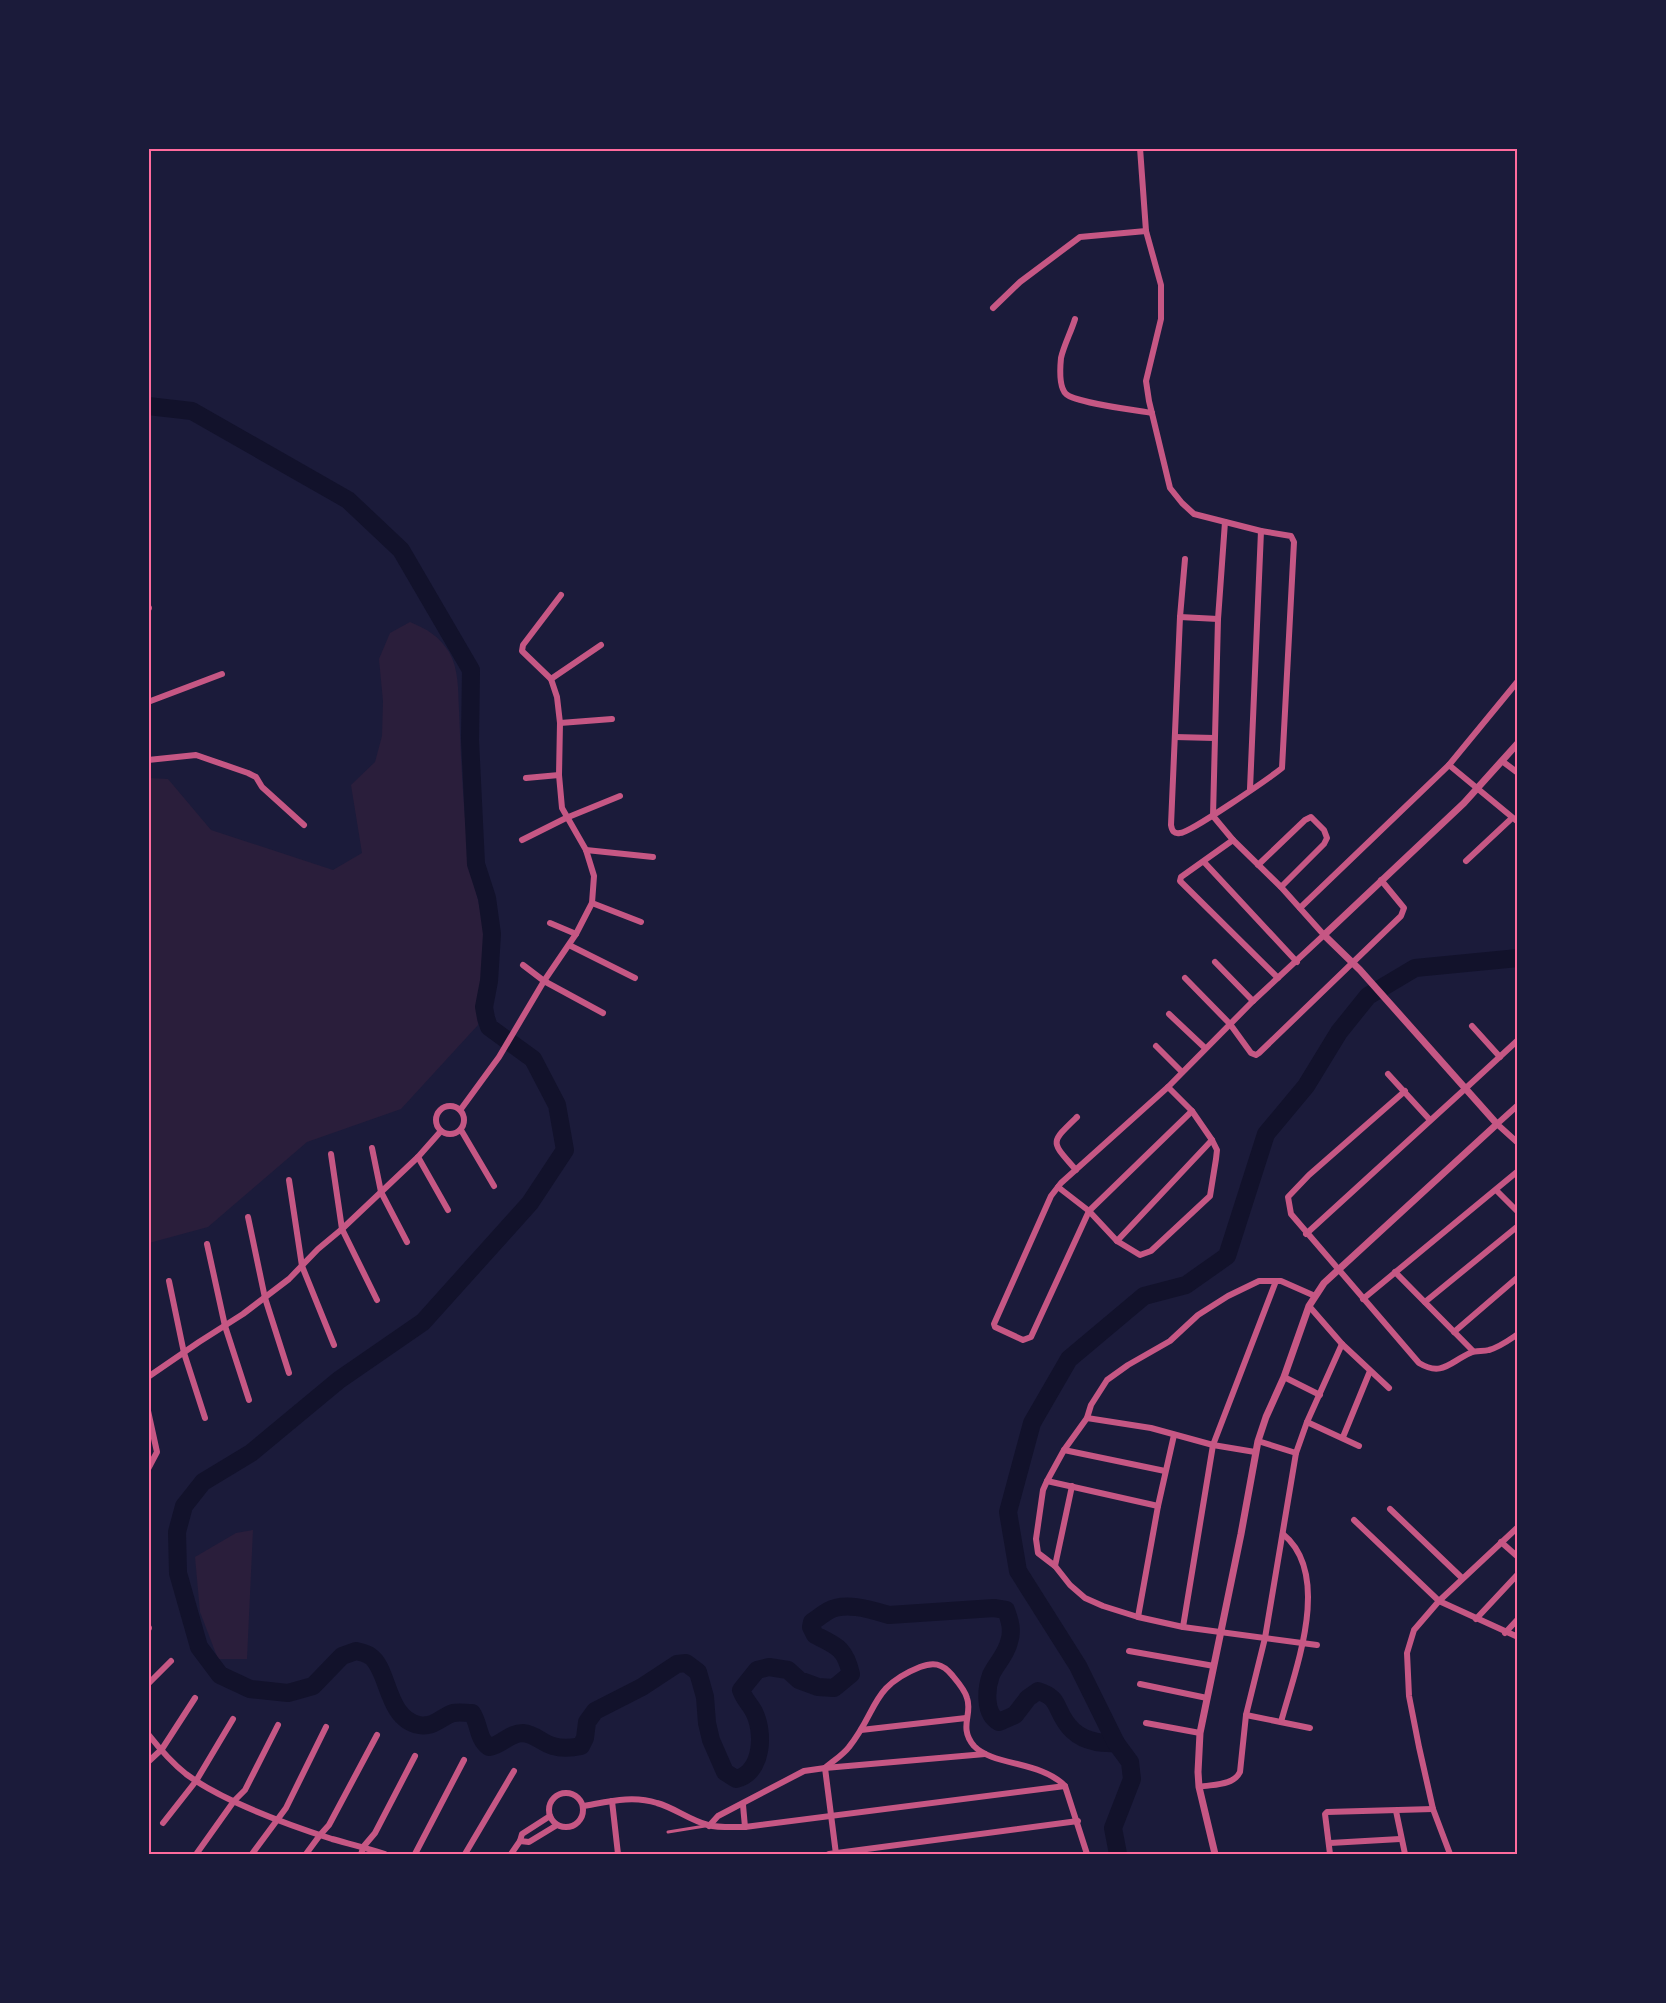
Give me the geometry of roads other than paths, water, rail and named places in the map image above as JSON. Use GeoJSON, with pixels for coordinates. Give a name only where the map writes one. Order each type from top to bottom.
{"type":"FeatureCollection","features":[{"type":"Feature","properties":{"kind":"street"},"geometry":{"type":"LineString","coordinates":[[1140,148],[1146,231],[1161,285],[1160,326],[1146,381],[1170,488],[1194,514],[1291,536],[1293,542],[1283,765],[1279,771],[1182,834],[1172,830],[1171,825],[1180,617],[1185,559]]}},
{"type":"Feature","properties":{"kind":"street"},"geometry":{"type":"LineString","coordinates":[[993,308],[1020,282],[1080,237],[1146,231]]}},
{"type":"Feature","properties":{"kind":"street"},"geometry":{"type":"LineString","coordinates":[[1075,319],[1062,357],[1062,388],[1066,393],[1073,398],[1152,413]]}},
{"type":"Feature","properties":{"kind":"street"},"geometry":{"type":"LineString","coordinates":[[1225,522],[1218,619],[1213,816],[1233,840],[1360,970],[1497,1124],[1518,1143]]}},
{"type":"Feature","properties":{"kind":"street"},"geometry":{"type":"LineString","coordinates":[[1250,789],[1261,531]]}},
{"type":"Feature","properties":{"kind":"street"},"geometry":{"type":"LineString","coordinates":[[460,1109],[524,1017],[544,981],[576,934],[592,903],[594,876],[586,850],[562,808],[559,775],[560,723],[557,697],[551,679],[522,651],[523,645],[561,595]]}},
{"type":"Feature","properties":{"kind":"street"},"geometry":{"type":"LineString","coordinates":[[1180,617],[1218,619]]}},
{"type":"Feature","properties":{"kind":"street"},"geometry":{"type":"LineString","coordinates":[[551,679],[602,645]]}},
{"type":"Feature","properties":{"kind":"street"},"geometry":{"type":"LineString","coordinates":[[148,702],[222,674]]}},
{"type":"Feature","properties":{"kind":"street"},"geometry":{"type":"LineString","coordinates":[[1300,908],[1449,765],[1518,681]]}},
{"type":"Feature","properties":{"kind":"street"},"geometry":{"type":"LineString","coordinates":[[560,723],[612,719]]}},
{"type":"Feature","properties":{"kind":"street"},"geometry":{"type":"LineString","coordinates":[[1175,737],[1214,738]]}},
{"type":"Feature","properties":{"kind":"street"},"geometry":{"type":"LineString","coordinates":[[1192,1111],[1089,1211],[1031,1337],[1023,1341],[997,1329],[994,1324],[1051,1196],[1058,1187],[1168,1087],[1252,1001],[1297,962],[1478,789],[1518,743]]}},
{"type":"Feature","properties":{"kind":"street"},"geometry":{"type":"LineString","coordinates":[[148,760],[196,755],[248,773],[256,777],[262,787],[304,825]]}},
{"type":"Feature","properties":{"kind":"street"},"geometry":{"type":"LineString","coordinates":[[1502,760],[1518,773]]}},
{"type":"Feature","properties":{"kind":"street"},"geometry":{"type":"LineString","coordinates":[[1449,765],[1515,820],[1466,861]]}},
{"type":"Feature","properties":{"kind":"street"},"geometry":{"type":"LineString","coordinates":[[526,778],[559,775]]}},
{"type":"Feature","properties":{"kind":"street"},"geometry":{"type":"LineString","coordinates":[[522,840],[566,818],[620,796]]}},
{"type":"Feature","properties":{"kind":"street"},"geometry":{"type":"LineString","coordinates":[[1257,864],[1311,817],[1324,830],[1327,838],[1324,844],[1281,887]]}},
{"type":"Feature","properties":{"kind":"street"},"geometry":{"type":"LineString","coordinates":[[1233,840],[1180,877],[1181,884],[1278,978]]}},
{"type":"Feature","properties":{"kind":"street"},"geometry":{"type":"LineString","coordinates":[[586,850],[653,857]]}},
{"type":"Feature","properties":{"kind":"street"},"geometry":{"type":"LineString","coordinates":[[1204,862],[1297,962]]}},
{"type":"Feature","properties":{"kind":"street"},"geometry":{"type":"LineString","coordinates":[[1185,978],[1230,1024],[1251,1053],[1256,1055],[1353,964],[1404,912],[1401,903],[1381,880]]}},
{"type":"Feature","properties":{"kind":"street"},"geometry":{"type":"LineString","coordinates":[[592,903],[640,922]]}},
{"type":"Feature","properties":{"kind":"street"},"geometry":{"type":"LineString","coordinates":[[550,923],[576,934]]}},
{"type":"Feature","properties":{"kind":"street"},"geometry":{"type":"LineString","coordinates":[[569,945],[635,978]]}},
{"type":"Feature","properties":{"kind":"street"},"geometry":{"type":"LineString","coordinates":[[1215,962],[1252,1001]]}},
{"type":"Feature","properties":{"kind":"street"},"geometry":{"type":"LineString","coordinates":[[523,964],[544,981],[603,1013]]}},
{"type":"Feature","properties":{"kind":"street"},"geometry":{"type":"LineString","coordinates":[[1169,1014],[1205,1048]]}},
{"type":"Feature","properties":{"kind":"street"},"geometry":{"type":"LineString","coordinates":[[1472,1026],[1500,1057]]}},
{"type":"Feature","properties":{"kind":"street"},"geometry":{"type":"LineString","coordinates":[[1306,1234],[1518,1040]]}},
{"type":"Feature","properties":{"kind":"street"},"geometry":{"type":"LineString","coordinates":[[1156,1046],[1182,1072]]}},
{"type":"Feature","properties":{"kind":"street"},"geometry":{"type":"LineString","coordinates":[[1388,1074],[1430,1119]]}},
{"type":"Feature","properties":{"kind":"street"},"geometry":{"type":"LineString","coordinates":[[1058,1187],[1089,1211],[1117,1241],[1140,1255],[1152,1251],[1210,1196],[1217,1150],[1192,1111],[1168,1087]]}},
{"type":"Feature","properties":{"kind":"street"},"geometry":{"type":"LineString","coordinates":[[1405,1091],[1288,1197],[1291,1214],[1419,1363],[1429,1369],[1446,1367],[1473,1351],[1501,1346],[1518,1334]]}},
{"type":"Feature","properties":{"kind":"street"},"geometry":{"type":"LineString","coordinates":[[452,1105],[460,1109],[465,1117],[461,1130],[453,1134],[441,1131],[436,1118],[443,1107],[452,1105]]}},
{"type":"Feature","properties":{"kind":"street"},"geometry":{"type":"LineString","coordinates":[[1215,1854],[1199,1787],[1200,1732],[1255,1452],[1309,1306],[1338,1269],[1518,1105]]}},
{"type":"Feature","properties":{"kind":"street"},"geometry":{"type":"LineString","coordinates":[[1076,1170],[1056,1147],[1056,1142],[1057,1136],[1077,1117]]}},
{"type":"Feature","properties":{"kind":"street"},"geometry":{"type":"LineString","coordinates":[[461,1130],[494,1186]]}},
{"type":"Feature","properties":{"kind":"street"},"geometry":{"type":"LineString","coordinates":[[148,1377],[243,1314],[289,1279],[318,1248],[342,1229],[418,1157],[441,1131]]}},
{"type":"Feature","properties":{"kind":"street"},"geometry":{"type":"LineString","coordinates":[[1117,1241],[1212,1140]]}},
{"type":"Feature","properties":{"kind":"street"},"geometry":{"type":"LineString","coordinates":[[372,1148],[381,1192],[407,1242]]}},
{"type":"Feature","properties":{"kind":"street"},"geometry":{"type":"LineString","coordinates":[[331,1155],[342,1229],[377,1300]]}},
{"type":"Feature","properties":{"kind":"street"},"geometry":{"type":"LineString","coordinates":[[418,1157],[448,1210]]}},
{"type":"Feature","properties":{"kind":"street"},"geometry":{"type":"LineString","coordinates":[[1363,1299],[1518,1171]]}},
{"type":"Feature","properties":{"kind":"street"},"geometry":{"type":"LineString","coordinates":[[289,1180],[302,1266],[334,1345]]}},
{"type":"Feature","properties":{"kind":"street"},"geometry":{"type":"LineString","coordinates":[[1496,1190],[1518,1212]]}},
{"type":"Feature","properties":{"kind":"street"},"geometry":{"type":"LineString","coordinates":[[248,1217],[265,1298],[289,1373]]}},
{"type":"Feature","properties":{"kind":"street"},"geometry":{"type":"LineString","coordinates":[[1425,1302],[1518,1227]]}},
{"type":"Feature","properties":{"kind":"street"},"geometry":{"type":"LineString","coordinates":[[207,1244],[225,1326],[249,1400]]}},
{"type":"Feature","properties":{"kind":"street"},"geometry":{"type":"LineString","coordinates":[[1395,1272],[1473,1351]]}},
{"type":"Feature","properties":{"kind":"street"},"geometry":{"type":"LineString","coordinates":[[1454,1332],[1518,1277]]}},
{"type":"Feature","properties":{"kind":"street"},"geometry":{"type":"LineString","coordinates":[[169,1281],[184,1353],[205,1418]]}},
{"type":"Feature","properties":{"kind":"street"},"geometry":{"type":"LineString","coordinates":[[1315,1296],[1276,1281],[1259,1281],[1228,1296],[1198,1315],[1170,1341],[1107,1380],[1091,1405],[1087,1418],[1064,1450],[1047,1481],[1043,1490],[1036,1539],[1038,1553],[1055,1566],[1070,1585],[1085,1598],[1138,1617],[1183,1627],[1317,1646]]}},
{"type":"Feature","properties":{"kind":"street"},"geometry":{"type":"LineString","coordinates":[[1183,1627],[1213,1445],[1276,1281]]}},
{"type":"Feature","properties":{"kind":"street"},"geometry":{"type":"LineString","coordinates":[[1309,1306],[1342,1344],[1389,1388]]}},
{"type":"Feature","properties":{"kind":"street"},"geometry":{"type":"LineString","coordinates":[[1199,1787],[1230,1782],[1237,1778],[1240,1772],[1246,1715],[1265,1638],[1296,1453],[1307,1422],[1342,1344]]}},
{"type":"Feature","properties":{"kind":"street"},"geometry":{"type":"LineString","coordinates":[[1343,1437],[1370,1371]]}},
{"type":"Feature","properties":{"kind":"street"},"geometry":{"type":"LineString","coordinates":[[1284,1377],[1320,1395]]}},
{"type":"Feature","properties":{"kind":"street"},"geometry":{"type":"LineString","coordinates":[[148,1411],[157,1452],[148,1469]]}},
{"type":"Feature","properties":{"kind":"street"},"geometry":{"type":"LineString","coordinates":[[1087,1418],[1151,1428],[1213,1445],[1255,1452]]}},
{"type":"Feature","properties":{"kind":"street"},"geometry":{"type":"LineString","coordinates":[[1307,1422],[1359,1446]]}},
{"type":"Feature","properties":{"kind":"street"},"geometry":{"type":"LineString","coordinates":[[1138,1617],[1158,1506],[1174,1435]]}},
{"type":"Feature","properties":{"kind":"street"},"geometry":{"type":"LineString","coordinates":[[1258,1441],[1296,1453]]}},
{"type":"Feature","properties":{"kind":"street"},"geometry":{"type":"LineString","coordinates":[[1064,1450],[1165,1471]]}},
{"type":"Feature","properties":{"kind":"street"},"geometry":{"type":"LineString","coordinates":[[1047,1481],[1158,1506]]}},
{"type":"Feature","properties":{"kind":"street"},"geometry":{"type":"LineString","coordinates":[[1055,1566],[1072,1486]]}},
{"type":"Feature","properties":{"kind":"street"},"geometry":{"type":"LineString","coordinates":[[1390,1509],[1462,1578]]}},
{"type":"Feature","properties":{"kind":"street"},"geometry":{"type":"LineString","coordinates":[[1354,1520],[1439,1601],[1518,1637]]}},
{"type":"Feature","properties":{"kind":"street"},"geometry":{"type":"LineString","coordinates":[[1450,1854],[1433,1809],[1409,1696],[1407,1655],[1414,1630],[1439,1601],[1518,1527]]}},
{"type":"Feature","properties":{"kind":"street"},"geometry":{"type":"LineString","coordinates":[[1281,1722],[1302,1643],[1308,1603],[1308,1589],[1299,1553],[1283,1534]]}},
{"type":"Feature","properties":{"kind":"street"},"geometry":{"type":"LineString","coordinates":[[1501,1542],[1518,1557]]}},
{"type":"Feature","properties":{"kind":"street"},"geometry":{"type":"LineString","coordinates":[[1476,1618],[1518,1574]]}},
{"type":"Feature","properties":{"kind":"street"},"geometry":{"type":"LineString","coordinates":[[1505,1633],[1518,1619]]}},
{"type":"Feature","properties":{"kind":"street"},"geometry":{"type":"LineString","coordinates":[[1130,1651],[1214,1666]]}},
{"type":"Feature","properties":{"kind":"street"},"geometry":{"type":"LineString","coordinates":[[148,1684],[171,1661]]}},
{"type":"Feature","properties":{"kind":"street"},"geometry":{"type":"LineString","coordinates":[[825,1768],[848,1748],[861,1730],[883,1690],[908,1672],[930,1663],[936,1663],[952,1674],[968,1699],[965,1726],[975,1746],[985,1754],[1058,1778],[1065,1786],[1087,1854]]}},
{"type":"Feature","properties":{"kind":"street"},"geometry":{"type":"LineString","coordinates":[[1140,1684],[1207,1698]]}},
{"type":"Feature","properties":{"kind":"street"},"geometry":{"type":"LineString","coordinates":[[148,1762],[162,1749],[195,1698]]}},
{"type":"Feature","properties":{"kind":"street"},"geometry":{"type":"LineString","coordinates":[[1246,1715],[1310,1728]]}},
{"type":"Feature","properties":{"kind":"street"},"geometry":{"type":"LineString","coordinates":[[861,1730],[966,1718]]}},
{"type":"Feature","properties":{"kind":"street"},"geometry":{"type":"LineString","coordinates":[[163,1823],[196,1781],[233,1719]]}},
{"type":"Feature","properties":{"kind":"street"},"geometry":{"type":"LineString","coordinates":[[1146,1723],[1200,1732]]}},
{"type":"Feature","properties":{"kind":"street"},"geometry":{"type":"LineString","coordinates":[[197,1853],[234,1801],[245,1790],[278,1725]]}},
{"type":"Feature","properties":{"kind":"street"},"geometry":{"type":"LineString","coordinates":[[252,1854],[286,1808],[326,1727]]}},
{"type":"Feature","properties":{"kind":"street"},"geometry":{"type":"LineString","coordinates":[[148,1734],[174,1763],[196,1781],[234,1801],[320,1835],[385,1854]]}},
{"type":"Feature","properties":{"kind":"street"},"geometry":{"type":"LineString","coordinates":[[306,1854],[329,1825],[377,1735]]}},
{"type":"Feature","properties":{"kind":"street"},"geometry":{"type":"LineString","coordinates":[[709,1826],[718,1816],[804,1771],[985,1754]]}},
{"type":"Feature","properties":{"kind":"street"},"geometry":{"type":"LineString","coordinates":[[361,1854],[364,1846],[375,1833],[415,1756]]}},
{"type":"Feature","properties":{"kind":"street"},"geometry":{"type":"LineString","coordinates":[[415,1854],[464,1760]]}},
{"type":"Feature","properties":{"kind":"street"},"geometry":{"type":"LineString","coordinates":[[825,1768],[833,1854],[1077,1821]]}},
{"type":"Feature","properties":{"kind":"street"},"geometry":{"type":"LineString","coordinates":[[465,1854],[514,1771]]}},
{"type":"Feature","properties":{"kind":"street"},"geometry":{"type":"LineString","coordinates":[[583,1806],[628,1799],[655,1802],[709,1826],[745,1827],[1065,1786]]}},
{"type":"Feature","properties":{"kind":"street"},"geometry":{"type":"LineString","coordinates":[[520,1841],[529,1842],[557,1825],[574,1826],[582,1817],[583,1806],[577,1797],[567,1793],[552,1800],[550,1816],[557,1825]]}},
{"type":"Feature","properties":{"kind":"street"},"geometry":{"type":"LineString","coordinates":[[612,1801],[618,1854]]}},
{"type":"Feature","properties":{"kind":"street"},"geometry":{"type":"LineString","coordinates":[[743,1804],[745,1827]]}},
{"type":"Feature","properties":{"kind":"street"},"geometry":{"type":"LineString","coordinates":[[1330,1854],[1325,1814],[1327,1812],[1433,1809]]}},
{"type":"Feature","properties":{"kind":"street"},"geometry":{"type":"LineString","coordinates":[[1396,1811],[1400,1839],[1405,1854]]}},
{"type":"Feature","properties":{"kind":"street"},"geometry":{"type":"LineString","coordinates":[[511,1854],[522,1834],[550,1816]]}},
{"type":"Feature","properties":{"kind":"street"},"geometry":{"type":"LineString","coordinates":[[1330,1843],[1400,1839]]}},
{"type":"Feature","properties":{"kind":"lane"},"geometry":{"type":"LineString","coordinates":[[668,1833],[709,1826]]}},
{"type":"Feature","properties":{"kind":"waterway"},"geometry":{"type":"LineString","coordinates":[[148,406],[192,411],[348,500],[401,550],[471,670],[470,740],[476,864],[487,898],[492,934],[489,981],[484,1007],[486,1018],[489,1027],[533,1059],[557,1105],[565,1150],[530,1203],[423,1322],[339,1380],[251,1453],[203,1482],[184,1506],[177,1532],[178,1573],[199,1647],[220,1675],[250,1689],[288,1693],[313,1686],[342,1656],[356,1651],[365,1653],[376,1662],[394,1704],[408,1721],[424,1726],[433,1724],[453,1713],[472,1713],[482,1740],[489,1747],[523,1733],[556,1747],[581,1746],[585,1738],[587,1722],[595,1711],[642,1687],[677,1664],[686,1663],[698,1672],[705,1697],[711,1740],[725,1772],[736,1779],[752,1769],[759,1750],[757,1719],[741,1690],[757,1670],[769,1667],[788,1670],[799,1680],[818,1687],[834,1688],[851,1674],[843,1653],[834,1645],[815,1635],[811,1627],[812,1622],[826,1612],[842,1607],[858,1607],[889,1615],[994,1608],[1006,1610],[1011,1630],[1008,1647],[991,1675],[988,1687],[987,1701],[994,1718],[999,1722],[1015,1715],[1028,1698],[1038,1691],[1053,1699],[1065,1721],[1075,1732],[1101,1743],[1116,1743]]}},
{"type":"Feature","properties":{"kind":"waterway"},"geometry":{"type":"LineString","coordinates":[[1118,1854],[1113,1828],[1132,1779],[1130,1762],[1116,1743],[1078,1666],[1018,1571],[1008,1512],[1032,1423],[1069,1359],[1144,1296],[1186,1285],[1227,1256],[1266,1134],[1306,1086],[1339,1032],[1368,996],[1415,968],[1518,958]]}}]}
